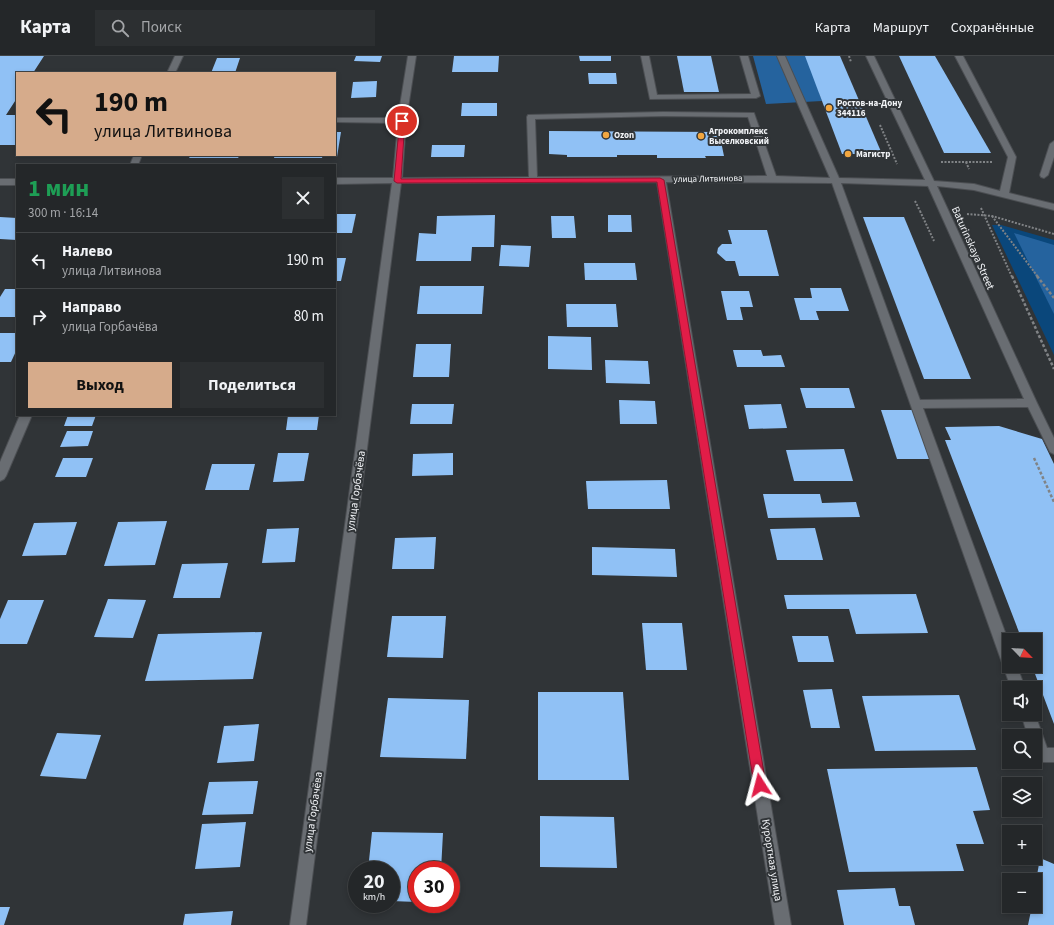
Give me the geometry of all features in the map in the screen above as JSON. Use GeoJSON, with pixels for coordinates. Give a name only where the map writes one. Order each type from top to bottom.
{"type":"FeatureCollection","features":[{"type":"Feature","properties":{"kind":"street"},"geometry":{"type":"LineString","coordinates":[[171,72],[179,56]]}},
{"type":"Feature","properties":{"kind":"street","name":"улица Горбачёва"},"geometry":{"type":"LineString","coordinates":[[298,925],[397,181],[402,121],[412,56]]}},
{"type":"Feature","properties":{"kind":"street"},"geometry":{"type":"LineString","coordinates":[[645,56],[653,97],[756,96],[744,56]]}},
{"type":"Feature","properties":{"kind":"street"},"geometry":{"type":"LineString","coordinates":[[781,56],[836,180],[1002,643]]}},
{"type":"Feature","properties":{"kind":"street","name":"Baturinskaya Street"},"geometry":{"type":"LineString","coordinates":[[870,56],[931,183],[1031,403],[1054,449]]}},
{"type":"Feature","properties":{"kind":"street"},"geometry":{"type":"LineString","coordinates":[[959,56],[1012,157],[1004,194]]}},
{"type":"Feature","properties":{"kind":"street"},"geometry":{"type":"LineString","coordinates":[[533,179],[531,117],[663,114],[751,115],[772,179]]}},
{"type":"Feature","properties":{"kind":"street"},"geometry":{"type":"LineString","coordinates":[[336,120],[402,121]]}},
{"type":"Feature","properties":{"kind":"street"},"geometry":{"type":"LineString","coordinates":[[1044,175],[1054,144]]}},
{"type":"Feature","properties":{"kind":"street","name":"улица Литвинова"},"geometry":{"type":"LineString","coordinates":[[336,181],[772,179],[931,183],[974,187],[1054,207]]}},
{"type":"Feature","properties":{"kind":"street","name":"Курортная улица"},"geometry":{"type":"LineString","coordinates":[[660,180],[783,925]]}},
{"type":"Feature","properties":{"kind":"street"},"geometry":{"type":"LineString","coordinates":[[0,182],[16,182]]}},
{"type":"Feature","properties":{"kind":"street"},"geometry":{"type":"LineString","coordinates":[[916,404],[1031,403]]}},
{"type":"Feature","properties":{"kind":"street"},"geometry":{"type":"LineString","coordinates":[[0,476],[26,416]]}},
{"type":"Feature","properties":{"kind":"street"},"geometry":{"type":"LineString","coordinates":[[1030,721],[1042,755],[1054,755]]}},
{"type":"Feature","properties":{"kind":"path"},"geometry":{"type":"LineString","coordinates":[[938,162],[1011,161]]}},
{"type":"Feature","properties":{"kind":"path"},"geometry":{"type":"LineString","coordinates":[[966,162],[983,215],[1054,369]]}},
{"type":"Feature","properties":{"kind":"path"},"geometry":{"type":"LineString","coordinates":[[1054,234],[992,216],[1054,298]]}},
{"type":"Feature","properties":{"kind":"path"},"geometry":{"type":"LineString","coordinates":[[1048,357],[1054,357]]}},
{"type":"Feature","properties":{"kind":"shaded area"},"geometry":{"type":"Polygon","coordinates":[[[753,56],[807,56],[822,101],[766,104],[753,56]]]}},
{"type":"Feature","properties":{"kind":"shaded area"},"geometry":{"type":"Polygon","coordinates":[[[992,225],[1001,225],[1054,240],[1054,355],[992,225]]]}},
{"type":"Feature","properties":{"kind":"shaded area"},"geometry":{"type":"Polygon","coordinates":[[[1014,233],[1054,245],[1054,314],[1014,233]]]}},
{"type":"Feature","properties":{"kind":"building"},"geometry":{"type":"Polygon","coordinates":[[[0,56],[44,56],[34,72],[16,72],[16,100],[6,115],[16,115],[16,145],[0,145],[0,56]]]}},
{"type":"Feature","properties":{"kind":"building"},"geometry":{"type":"Polygon","coordinates":[[[356,56],[382,56],[380,62],[354,61],[356,56]]]}},
{"type":"Feature","properties":{"kind":"building"},"geometry":{"type":"Polygon","coordinates":[[[454,56],[499,56],[498,72],[452,72],[454,56]]]}},
{"type":"Feature","properties":{"kind":"building"},"geometry":{"type":"Polygon","coordinates":[[[579,56],[611,56],[611,61],[580,61],[579,56]]]}},
{"type":"Feature","properties":{"kind":"building"},"geometry":{"type":"Polygon","coordinates":[[[677,56],[711,56],[719,92],[684,92],[677,56]]]}},
{"type":"Feature","properties":{"kind":"building"},"geometry":{"type":"Polygon","coordinates":[[[805,56],[840,56],[882,154],[842,154],[805,56]]]}},
{"type":"Feature","properties":{"kind":"building"},"geometry":{"type":"Polygon","coordinates":[[[899,56],[935,56],[991,153],[944,153],[899,56]]]}},
{"type":"Feature","properties":{"kind":"building"},"geometry":{"type":"Polygon","coordinates":[[[217,58],[240,58],[235,72],[211,72],[217,58]]]}},
{"type":"Feature","properties":{"kind":"building"},"geometry":{"type":"Polygon","coordinates":[[[588,73],[616,73],[617,84],[589,84],[588,73]]]}},
{"type":"Feature","properties":{"kind":"building"},"geometry":{"type":"Polygon","coordinates":[[[377,81],[376,97],[351,98],[353,82],[377,81]]]}},
{"type":"Feature","properties":{"kind":"building"},"geometry":{"type":"Polygon","coordinates":[[[462,103],[497,103],[497,116],[461,116],[462,103]]]}},
{"type":"Feature","properties":{"kind":"building"},"geometry":{"type":"Polygon","coordinates":[[[549,131],[719,132],[724,156],[705,156],[706,158],[657,158],[657,155],[567,157],[567,155],[549,154],[549,131]]]}},
{"type":"Feature","properties":{"kind":"building"},"geometry":{"type":"Polygon","coordinates":[[[336,132],[341,132],[337,157],[332,156],[336,156],[336,132]]]}},
{"type":"Feature","properties":{"kind":"building"},"geometry":{"type":"Polygon","coordinates":[[[432,145],[465,145],[464,157],[431,157],[432,145]]]}},
{"type":"Feature","properties":{"kind":"building"},"geometry":{"type":"Polygon","coordinates":[[[190,156],[239,156],[238,158],[189,158],[190,156]]]}},
{"type":"Feature","properties":{"kind":"building"},"geometry":{"type":"Polygon","coordinates":[[[275,156],[323,156],[322,158],[274,158],[275,156]]]}},
{"type":"Feature","properties":{"kind":"building"},"geometry":{"type":"Polygon","coordinates":[[[336,214],[356,214],[352,233],[336,233],[336,214]]]}},
{"type":"Feature","properties":{"kind":"building"},"geometry":{"type":"Polygon","coordinates":[[[495,215],[494,247],[472,247],[471,261],[416,261],[419,233],[436,234],[437,216],[495,215]]]}},
{"type":"Feature","properties":{"kind":"building"},"geometry":{"type":"Polygon","coordinates":[[[608,215],[631,215],[632,232],[608,232],[608,215]]]}},
{"type":"Feature","properties":{"kind":"building"},"geometry":{"type":"Polygon","coordinates":[[[551,216],[574,216],[576,238],[552,238],[551,216]]]}},
{"type":"Feature","properties":{"kind":"building"},"geometry":{"type":"Polygon","coordinates":[[[0,217],[16,218],[16,240],[0,239],[0,217]]]}},
{"type":"Feature","properties":{"kind":"building"},"geometry":{"type":"Polygon","coordinates":[[[863,217],[904,217],[971,379],[924,379],[863,217]]]}},
{"type":"Feature","properties":{"kind":"building"},"geometry":{"type":"Polygon","coordinates":[[[728,230],[767,230],[779,276],[739,276],[735,261],[726,261],[717,253],[718,248],[722,244],[732,244],[728,230]]]}},
{"type":"Feature","properties":{"kind":"building"},"geometry":{"type":"Polygon","coordinates":[[[501,245],[531,246],[529,267],[499,266],[501,245]]]}},
{"type":"Feature","properties":{"kind":"building"},"geometry":{"type":"Polygon","coordinates":[[[336,258],[346,258],[341,281],[336,281],[336,258]]]}},
{"type":"Feature","properties":{"kind":"building"},"geometry":{"type":"Polygon","coordinates":[[[584,263],[635,263],[637,280],[585,280],[584,263]]]}},
{"type":"Feature","properties":{"kind":"building"},"geometry":{"type":"Polygon","coordinates":[[[420,286],[484,286],[482,314],[417,314],[420,286]]]}},
{"type":"Feature","properties":{"kind":"building"},"geometry":{"type":"Polygon","coordinates":[[[810,288],[841,288],[849,311],[816,311],[819,320],[800,320],[794,298],[812,298],[810,288]]]}},
{"type":"Feature","properties":{"kind":"building"},"geometry":{"type":"Polygon","coordinates":[[[5,289],[16,289],[16,317],[0,317],[0,297],[5,289]]]}},
{"type":"Feature","properties":{"kind":"building"},"geometry":{"type":"Polygon","coordinates":[[[721,291],[749,291],[753,307],[740,307],[743,320],[727,320],[721,291]]]}},
{"type":"Feature","properties":{"kind":"building"},"geometry":{"type":"Polygon","coordinates":[[[566,304],[616,304],[618,327],[567,327],[566,304]]]}},
{"type":"Feature","properties":{"kind":"building"},"geometry":{"type":"Polygon","coordinates":[[[0,333],[16,333],[16,351],[11,362],[0,362],[0,333]]]}},
{"type":"Feature","properties":{"kind":"building"},"geometry":{"type":"Polygon","coordinates":[[[548,336],[591,337],[592,370],[548,369],[548,336]]]}},
{"type":"Feature","properties":{"kind":"building"},"geometry":{"type":"Polygon","coordinates":[[[416,344],[451,344],[449,377],[413,377],[416,344]]]}},
{"type":"Feature","properties":{"kind":"building"},"geometry":{"type":"Polygon","coordinates":[[[733,350],[761,350],[763,356],[781,355],[785,367],[737,367],[733,350]]]}},
{"type":"Feature","properties":{"kind":"building"},"geometry":{"type":"Polygon","coordinates":[[[605,360],[648,361],[650,384],[606,383],[605,360]]]}},
{"type":"Feature","properties":{"kind":"building"},"geometry":{"type":"Polygon","coordinates":[[[800,388],[849,388],[855,408],[806,408],[800,388]]]}},
{"type":"Feature","properties":{"kind":"building"},"geometry":{"type":"Polygon","coordinates":[[[619,400],[655,401],[657,424],[620,424],[619,400]]]}},
{"type":"Feature","properties":{"kind":"building"},"geometry":{"type":"Polygon","coordinates":[[[412,404],[454,404],[452,424],[410,424],[412,404]]]}},
{"type":"Feature","properties":{"kind":"building"},"geometry":{"type":"Polygon","coordinates":[[[781,404],[787,428],[749,429],[744,405],[781,404]]]}},
{"type":"Feature","properties":{"kind":"building"},"geometry":{"type":"Polygon","coordinates":[[[881,410],[913,410],[931,459],[897,459],[881,410]]]}},
{"type":"Feature","properties":{"kind":"building"},"geometry":{"type":"Polygon","coordinates":[[[68,416],[96,416],[92,426],[64,426],[68,416]]]}},
{"type":"Feature","properties":{"kind":"building"},"geometry":{"type":"Polygon","coordinates":[[[288,416],[319,416],[317,430],[286,430],[288,416]]]}},
{"type":"Feature","properties":{"kind":"building"},"geometry":{"type":"Polygon","coordinates":[[[999,426],[1042,439],[1054,464],[1054,724],[1042,692],[1042,681],[1038,681],[1035,673],[1042,673],[1042,633],[1019,633],[945,440],[951,440],[945,427],[999,426]]]}},
{"type":"Feature","properties":{"kind":"building"},"geometry":{"type":"Polygon","coordinates":[[[67,431],[93,431],[88,446],[60,447],[67,431]]]}},
{"type":"Feature","properties":{"kind":"building"},"geometry":{"type":"Polygon","coordinates":[[[844,449],[853,481],[794,481],[786,450],[844,449]]]}},
{"type":"Feature","properties":{"kind":"building"},"geometry":{"type":"Polygon","coordinates":[[[278,453],[309,453],[304,481],[273,482],[278,453]]]}},
{"type":"Feature","properties":{"kind":"building"},"geometry":{"type":"Polygon","coordinates":[[[453,453],[453,475],[412,476],[413,454],[453,453]]]}},
{"type":"Feature","properties":{"kind":"building"},"geometry":{"type":"Polygon","coordinates":[[[63,458],[93,458],[86,477],[55,477],[63,458]]]}},
{"type":"Feature","properties":{"kind":"building"},"geometry":{"type":"Polygon","coordinates":[[[212,464],[255,464],[249,490],[205,490],[212,464]]]}},
{"type":"Feature","properties":{"kind":"building"},"geometry":{"type":"Polygon","coordinates":[[[667,480],[670,509],[588,509],[586,481],[667,480]]]}},
{"type":"Feature","properties":{"kind":"building"},"geometry":{"type":"Polygon","coordinates":[[[763,494],[820,494],[822,503],[856,502],[860,517],[768,518],[763,494]]]}},
{"type":"Feature","properties":{"kind":"building"},"geometry":{"type":"Polygon","coordinates":[[[167,521],[155,565],[104,566],[118,522],[167,521]]]}},
{"type":"Feature","properties":{"kind":"building"},"geometry":{"type":"Polygon","coordinates":[[[77,522],[66,555],[22,556],[34,523],[77,522]]]}},
{"type":"Feature","properties":{"kind":"building"},"geometry":{"type":"Polygon","coordinates":[[[299,528],[295,562],[262,563],[267,529],[299,528]]]}},
{"type":"Feature","properties":{"kind":"building"},"geometry":{"type":"Polygon","coordinates":[[[815,528],[823,560],[777,560],[770,529],[815,528]]]}},
{"type":"Feature","properties":{"kind":"building"},"geometry":{"type":"Polygon","coordinates":[[[436,537],[434,569],[392,569],[395,538],[436,537]]]}},
{"type":"Feature","properties":{"kind":"building"},"geometry":{"type":"Polygon","coordinates":[[[592,547],[675,549],[677,577],[592,575],[592,547]]]}},
{"type":"Feature","properties":{"kind":"building"},"geometry":{"type":"Polygon","coordinates":[[[228,563],[220,598],[173,598],[182,564],[228,563]]]}},
{"type":"Feature","properties":{"kind":"building"},"geometry":{"type":"Polygon","coordinates":[[[916,594],[928,633],[856,634],[849,609],[787,609],[784,595],[916,594]]]}},
{"type":"Feature","properties":{"kind":"building"},"geometry":{"type":"Polygon","coordinates":[[[108,599],[146,600],[133,638],[94,637],[108,599]]]}},
{"type":"Feature","properties":{"kind":"building"},"geometry":{"type":"Polygon","coordinates":[[[8,600],[44,600],[27,644],[0,644],[0,619],[8,600]]]}},
{"type":"Feature","properties":{"kind":"building"},"geometry":{"type":"Polygon","coordinates":[[[392,616],[446,616],[443,658],[387,657],[392,616]]]}},
{"type":"Feature","properties":{"kind":"building"},"geometry":{"type":"Polygon","coordinates":[[[642,623],[682,623],[687,670],[646,670],[642,623]]]}},
{"type":"Feature","properties":{"kind":"building"},"geometry":{"type":"Polygon","coordinates":[[[262,632],[253,679],[145,681],[158,634],[262,632]]]}},
{"type":"Feature","properties":{"kind":"building"},"geometry":{"type":"Polygon","coordinates":[[[792,636],[828,636],[834,662],[798,662],[792,636]]]}},
{"type":"Feature","properties":{"kind":"building"},"geometry":{"type":"Polygon","coordinates":[[[832,689],[840,728],[811,728],[803,690],[832,689]]]}},
{"type":"Feature","properties":{"kind":"building"},"geometry":{"type":"Polygon","coordinates":[[[538,692],[623,692],[629,780],[538,780],[538,692]]]}},
{"type":"Feature","properties":{"kind":"building"},"geometry":{"type":"Polygon","coordinates":[[[959,695],[976,750],[875,751],[862,696],[959,695]]]}},
{"type":"Feature","properties":{"kind":"building"},"geometry":{"type":"Polygon","coordinates":[[[388,698],[469,700],[466,759],[380,757],[388,698]]]}},
{"type":"Feature","properties":{"kind":"building"},"geometry":{"type":"Polygon","coordinates":[[[259,724],[254,761],[217,763],[224,726],[259,724]]]}},
{"type":"Feature","properties":{"kind":"building"},"geometry":{"type":"Polygon","coordinates":[[[57,733],[101,735],[86,779],[40,776],[57,733]]]}},
{"type":"Feature","properties":{"kind":"building"},"geometry":{"type":"Polygon","coordinates":[[[977,767],[990,810],[973,811],[984,844],[956,844],[964,871],[849,872],[827,769],[977,767]]]}},
{"type":"Feature","properties":{"kind":"building"},"geometry":{"type":"Polygon","coordinates":[[[258,781],[253,814],[202,815],[209,782],[258,781]]]}},
{"type":"Feature","properties":{"kind":"building"},"geometry":{"type":"Polygon","coordinates":[[[540,816],[614,817],[617,868],[540,867],[540,816]]]}},
{"type":"Feature","properties":{"kind":"building"},"geometry":{"type":"Polygon","coordinates":[[[246,822],[240,867],[195,869],[202,824],[246,822]]]}},
{"type":"Feature","properties":{"kind":"building"},"geometry":{"type":"Polygon","coordinates":[[[372,832],[443,833],[441,861],[408,861],[408,902],[400,901],[400,861],[369,861],[372,832]]]}},
{"type":"Feature","properties":{"kind":"building"},"geometry":{"type":"Polygon","coordinates":[[[1042,859],[1054,864],[1054,925],[1028,925],[1031,913],[1042,913],[1042,873],[1037,873],[1039,865],[1042,865],[1042,859]]]}},
{"type":"Feature","properties":{"kind":"building"},"geometry":{"type":"Polygon","coordinates":[[[895,888],[899,906],[910,906],[915,925],[844,925],[837,890],[895,888]]]}},
{"type":"Feature","properties":{"kind":"building"},"geometry":{"type":"Polygon","coordinates":[[[0,907],[10,907],[4,925],[0,925],[0,907]]]}},
{"type":"Feature","properties":{"kind":"building"},"geometry":{"type":"Polygon","coordinates":[[[233,911],[231,925],[183,925],[185,914],[233,911]]]}},
{"type":"Feature","properties":{"kind":"place","name":"Ростов-на-Дону 344116"},"geometry":{"type":"Point","coordinates":[829,108]}},
{"type":"Feature","properties":{"kind":"place","name":"Ozon"},"geometry":{"type":"Point","coordinates":[606,135]}},
{"type":"Feature","properties":{"kind":"place","name":"Агрокомплекс Выселковский"},"geometry":{"type":"Point","coordinates":[701,136]}},
{"type":"Feature","properties":{"kind":"place","name":"Магистр"},"geometry":{"type":"Point","coordinates":[848,154]}},
{"type":"Feature","properties":{"kind":"route"},"geometry":{"type":"LineString","coordinates":[[402,121],[397,181],[533,179],[660,180],[760,785]]}}]}
